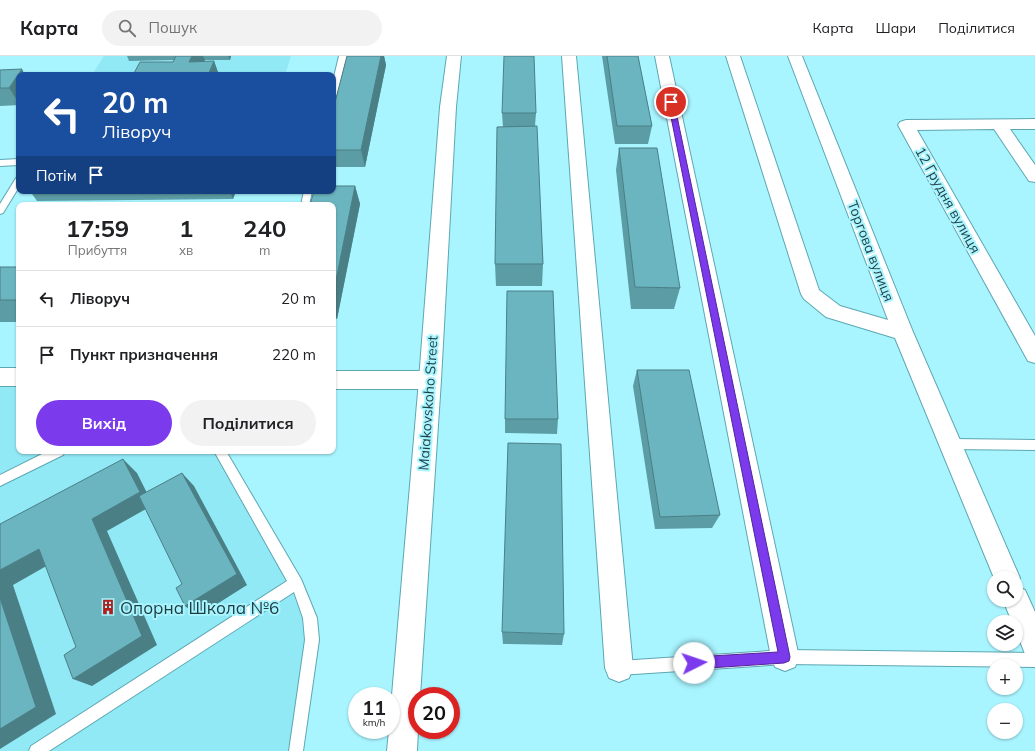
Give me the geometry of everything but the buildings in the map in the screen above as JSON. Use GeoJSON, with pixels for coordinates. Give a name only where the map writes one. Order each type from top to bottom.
{"type":"FeatureCollection","features":[{"type":"Feature","properties":{"kind":"street","name":"Maiakovskoho Street"},"geometry":{"type":"LineString","coordinates":[[402,751],[430,380],[448,114],[454,56]]}},
{"type":"Feature","properties":{"kind":"street"},"geometry":{"type":"LineString","coordinates":[[569,56],[619,668]]}},
{"type":"Feature","properties":{"kind":"street"},"geometry":{"type":"LineString","coordinates":[[662,56],[784,657]]}},
{"type":"Feature","properties":{"kind":"street"},"geometry":{"type":"LineString","coordinates":[[733,56],[811,294],[833,312],[903,332]]}},
{"type":"Feature","properties":{"kind":"street","name":"Торгова вулиця"},"geometry":{"type":"LineString","coordinates":[[795,56],[903,332],[1004,571]]}},
{"type":"Feature","properties":{"kind":"street"},"geometry":{"type":"LineString","coordinates":[[999,124],[1035,177]]}},
{"type":"Feature","properties":{"kind":"street","name":"12 Грудня вулиця"},"geometry":{"type":"LineString","coordinates":[[1035,124],[906,125],[1035,355]]}},
{"type":"Feature","properties":{"kind":"street"},"geometry":{"type":"LineString","coordinates":[[0,377],[16,377]]}},
{"type":"Feature","properties":{"kind":"street"},"geometry":{"type":"LineString","coordinates":[[336,380],[430,380]]}},
{"type":"Feature","properties":{"kind":"street"},"geometry":{"type":"LineString","coordinates":[[1019,607],[1035,644]]}},
{"type":"Feature","properties":{"kind":"lane"},"geometry":{"type":"LineString","coordinates":[[336,83],[343,56]]}},
{"type":"Feature","properties":{"kind":"lane"},"geometry":{"type":"LineString","coordinates":[[0,163],[16,162]]}},
{"type":"Feature","properties":{"kind":"lane"},"geometry":{"type":"LineString","coordinates":[[0,211],[16,185]]}},
{"type":"Feature","properties":{"kind":"lane"},"geometry":{"type":"LineString","coordinates":[[951,444],[1035,445]]}},
{"type":"Feature","properties":{"kind":"lane"},"geometry":{"type":"LineString","coordinates":[[0,481],[53,454]]}},
{"type":"Feature","properties":{"kind":"lane"},"geometry":{"type":"LineString","coordinates":[[222,454],[296,583],[310,618],[312,640],[296,751]]}},
{"type":"Feature","properties":{"kind":"lane"},"geometry":{"type":"LineString","coordinates":[[36,751],[296,583]]}},
{"type":"Feature","properties":{"kind":"lane"},"geometry":{"type":"LineString","coordinates":[[619,668],[784,657],[1035,660]]}},
{"type":"Feature","properties":{"kind":"shaded area"},"geometry":{"type":"Polygon","coordinates":[[[104,56],[291,56],[286,72],[94,72],[104,56]]]}},
{"type":"Feature","properties":{"kind":"shaded area"},"geometry":{"type":"Polygon","coordinates":[[[0,379],[16,380],[16,454],[222,454],[310,618],[296,751],[0,751],[0,379]]]}},
{"type":"Feature","properties":{"kind":"place","name":"Опорна Школа №6"},"geometry":{"type":"Point","coordinates":[108,607]}},
{"type":"Feature","properties":{"kind":"route"},"geometry":{"type":"LineString","coordinates":[[671,102],[784,657],[694,663]]}}]}
